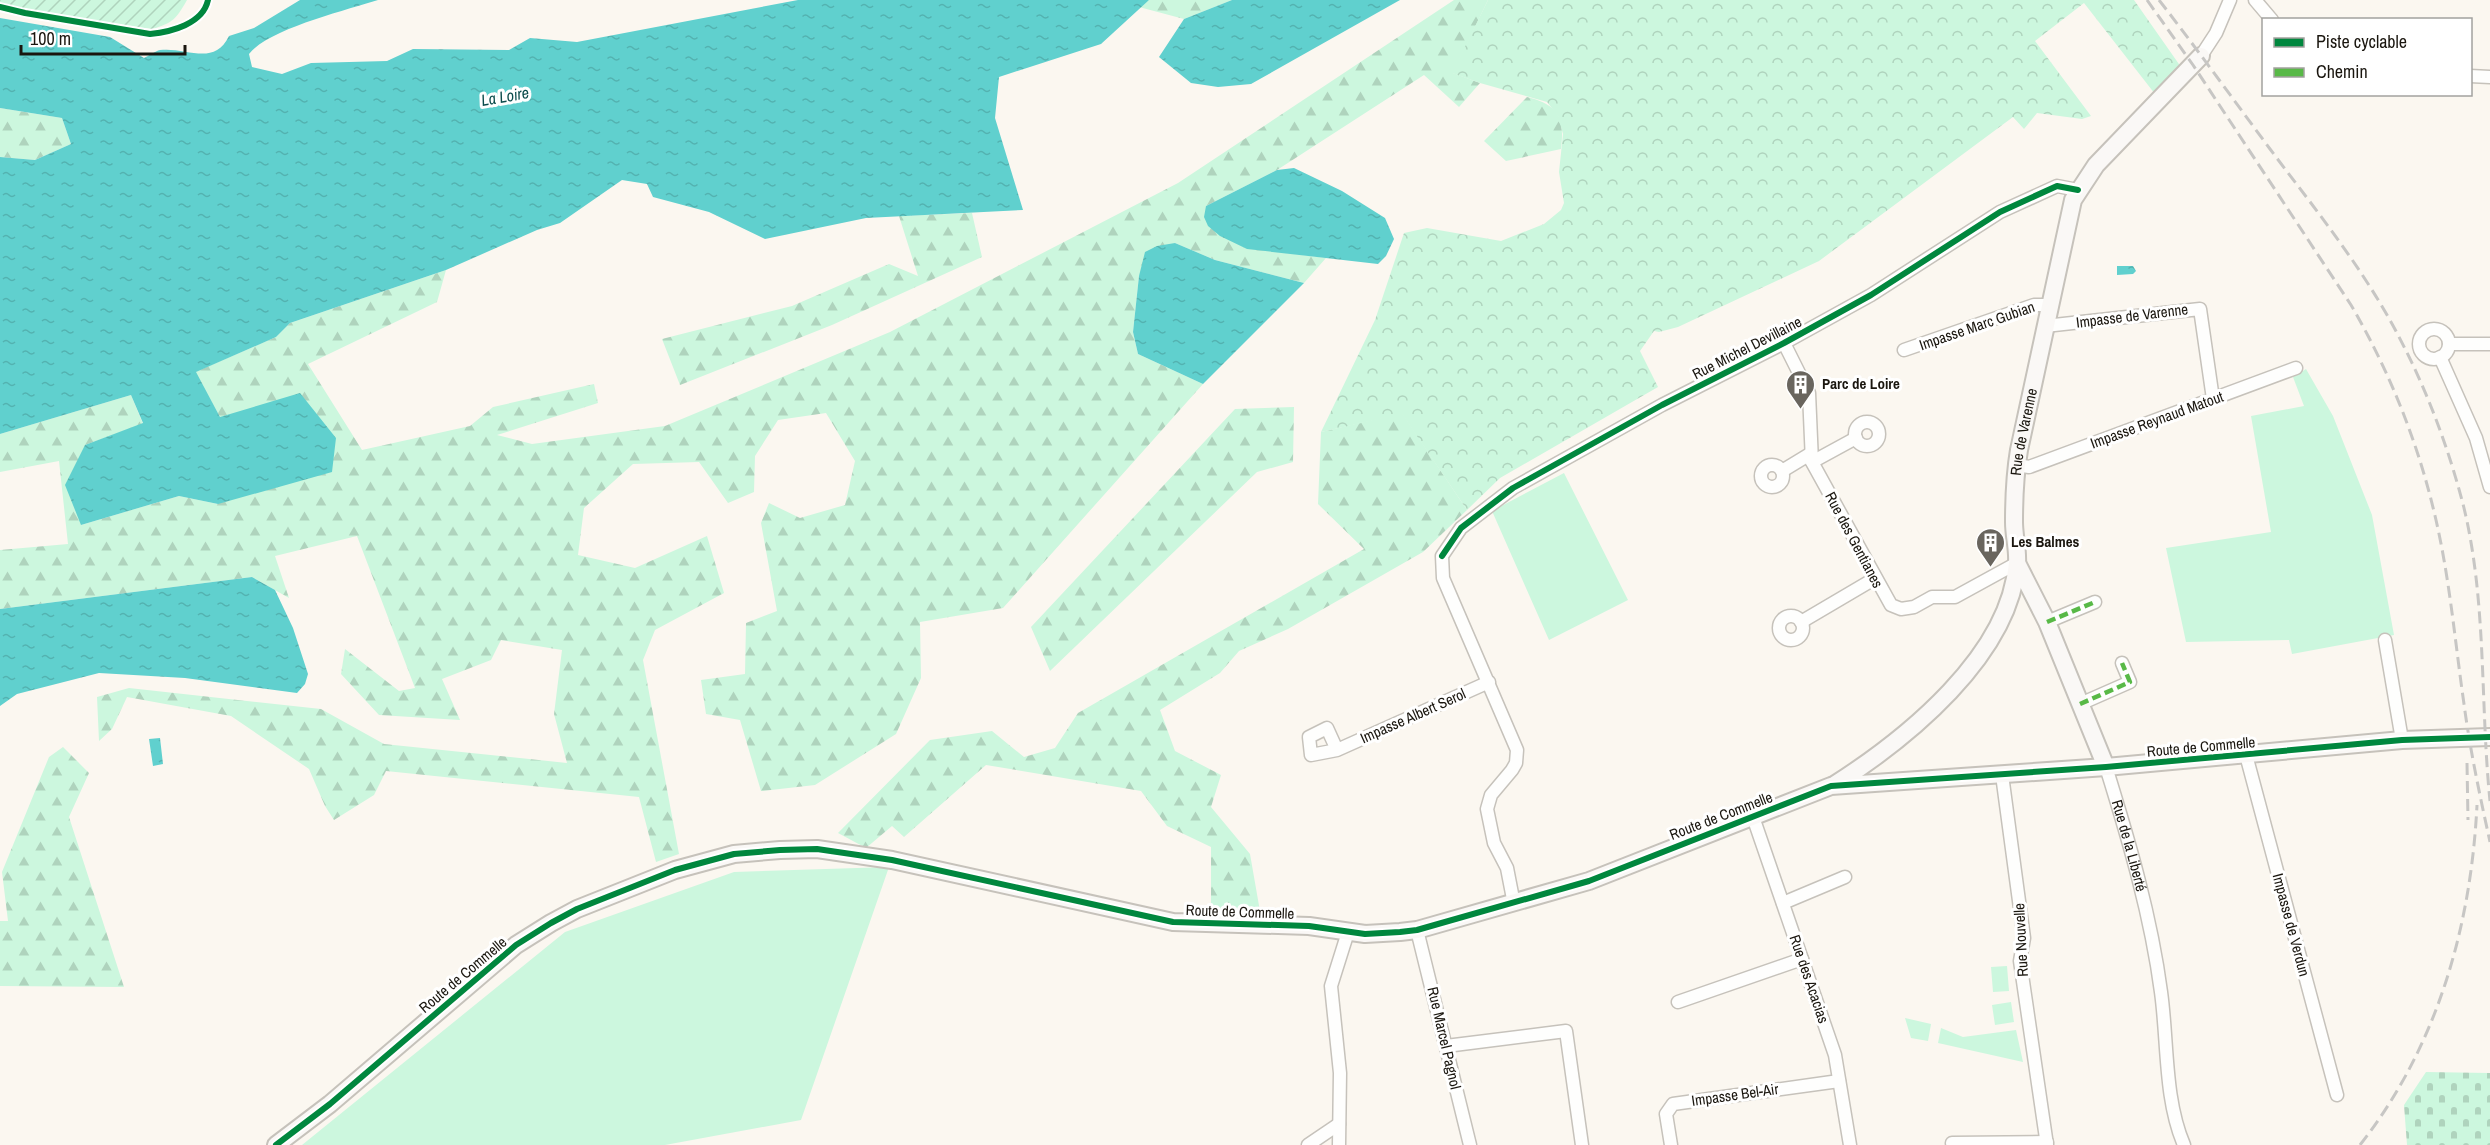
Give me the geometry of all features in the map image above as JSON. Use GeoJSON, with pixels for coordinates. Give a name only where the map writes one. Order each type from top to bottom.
{"type":"FeatureCollection","features":[{"type":"Feature","properties":{"kind":"street"},"geometry":{"type":"LineString","coordinates":[[2201,56],[2216,33],[2230,0]]}},
{"type":"Feature","properties":{"kind":"street"},"geometry":{"type":"LineString","coordinates":[[2255,0],[2270,18]]}},
{"type":"Feature","properties":{"kind":"street","name":"Rue de Varenne"},"geometry":{"type":"LineString","coordinates":[[1831,786],[1873,759],[1954,687],[1974,665],[1999,623],[2010,595],[2017,563],[2014,524],[2017,465],[2070,208],[2078,190],[2096,165],[2201,56]]}},
{"type":"Feature","properties":{"kind":"street"},"geometry":{"type":"LineString","coordinates":[[2472,76],[2490,77]]}},
{"type":"Feature","properties":{"kind":"street","name":"Rue Michel Devillaine"},"geometry":{"type":"LineString","coordinates":[[1514,904],[1507,868],[1494,843],[1487,809],[1491,795],[1516,763],[1517,750],[1443,578],[1442,556],[1461,528],[1514,488],[1637,419],[1871,295],[2000,212],[2057,186],[2078,190]]}},
{"type":"Feature","properties":{"kind":"street","name":"Impasse Marc Gubian"},"geometry":{"type":"LineString","coordinates":[[1904,350],[2034,305],[2050,305]]}},
{"type":"Feature","properties":{"kind":"street","name":"Impasse de Varenne"},"geometry":{"type":"LineString","coordinates":[[2045,327],[2200,309],[2213,399]]}},
{"type":"Feature","properties":{"kind":"street"},"geometry":{"type":"LineString","coordinates":[[2438,329],[2446,335],[2449,345],[2447,352],[2440,357],[2429,358],[2419,345],[2427,330],[2438,329]]}},
{"type":"Feature","properties":{"kind":"street","name":"Rue des Gentianes"},"geometry":{"type":"LineString","coordinates":[[1784,343],[1809,393],[1811,458],[1874,579],[1891,605],[1901,609],[1914,607],[1932,597],[1955,597],[2017,563]]}},
{"type":"Feature","properties":{"kind":"street"},"geometry":{"type":"LineString","coordinates":[[2449,345],[2490,344]]}},
{"type":"Feature","properties":{"kind":"street"},"geometry":{"type":"LineString","coordinates":[[2440,357],[2475,438],[2490,487]]}},
{"type":"Feature","properties":{"kind":"street","name":"Impasse Reynaud Matout"},"geometry":{"type":"LineString","coordinates":[[2017,465],[2029,467],[2296,368]]}},
{"type":"Feature","properties":{"kind":"street"},"geometry":{"type":"LineString","coordinates":[[1782,471],[1856,438]]}},
{"type":"Feature","properties":{"kind":"street","name":"Rue de la Liberté"},"geometry":{"type":"LineString","coordinates":[[2017,563],[2047,622],[2106,767],[2152,934],[2161,994],[2169,1078],[2177,1130],[2184,1145]]}},
{"type":"Feature","properties":{"kind":"street"},"geometry":{"type":"LineString","coordinates":[[1801,622],[1874,579]]}},
{"type":"Feature","properties":{"kind":"street"},"geometry":{"type":"LineString","coordinates":[[2047,622],[2095,602]]}},
{"type":"Feature","properties":{"kind":"street"},"geometry":{"type":"LineString","coordinates":[[2385,640],[2402,740]]}},
{"type":"Feature","properties":{"kind":"street"},"geometry":{"type":"LineString","coordinates":[[2080,704],[2130,682],[2122,663]]}},
{"type":"Feature","properties":{"kind":"street","name":"Impasse Albert Serol"},"geometry":{"type":"LineString","coordinates":[[1337,750],[1489,682]]}},
{"type":"Feature","properties":{"kind":"street","name":"Route de Commelle"},"geometry":{"type":"LineString","coordinates":[[276,1145],[322,1111],[529,936],[577,909],[613,894],[675,870],[734,854],[817,849],[849,853],[892,860],[1173,922],[1309,926],[1365,934],[1417,930],[1589,881],[1831,786],[2106,767],[2402,740],[2490,737]]}},
{"type":"Feature","properties":{"kind":"street","name":"Impasse de Verdun"},"geometry":{"type":"LineString","coordinates":[[2246,755],[2337,1095]]}},
{"type":"Feature","properties":{"kind":"street","name":"Rue Nouvelle"},"geometry":{"type":"LineString","coordinates":[[1952,1143],[2047,1143],[2020,961],[2024,938],[2002,775]]}},
{"type":"Feature","properties":{"kind":"street","name":"Rue des Acacias"},"geometry":{"type":"LineString","coordinates":[[1753,816],[1835,1055],[1850,1145]]}},
{"type":"Feature","properties":{"kind":"street"},"geometry":{"type":"LineString","coordinates":[[1783,903],[1845,877]]}},
{"type":"Feature","properties":{"kind":"street","name":"Rue Marcel Pagnol"},"geometry":{"type":"LineString","coordinates":[[1417,930],[1470,1145]]}},
{"type":"Feature","properties":{"kind":"street"},"geometry":{"type":"LineString","coordinates":[[1339,1145],[1340,1072],[1331,986],[1348,932]]}},
{"type":"Feature","properties":{"kind":"street"},"geometry":{"type":"LineString","coordinates":[[1678,1002],[1802,959]]}},
{"type":"Feature","properties":{"kind":"street"},"geometry":{"type":"LineString","coordinates":[[1446,1046],[1566,1031],[1582,1145]]}},
{"type":"Feature","properties":{"kind":"street","name":"Impasse Bel-Air"},"geometry":{"type":"LineString","coordinates":[[1671,1145],[1666,1114],[1673,1104],[1839,1081]]}},
{"type":"Feature","properties":{"kind":"street"},"geometry":{"type":"LineString","coordinates":[[1308,1145],[1339,1124]]}},
{"type":"Feature","properties":{"kind":"green space"},"geometry":{"type":"Polygon","coordinates":[[[0,0],[187,0],[173,19],[165,25],[152,29],[22,12],[0,4],[0,0]]]}},
{"type":"Feature","properties":{"kind":"green space"},"geometry":{"type":"Polygon","coordinates":[[[1149,0],[1232,0],[1184,19],[1139,7],[1149,0]]]}},
{"type":"Feature","properties":{"kind":"green space"},"geometry":{"type":"Polygon","coordinates":[[[1454,0],[1488,0],[1453,73],[1480,83],[1459,107],[1424,75],[1277,170],[1206,206],[1247,248],[1326,258],[1304,283],[1215,260],[1175,243],[1139,276],[1133,332],[1138,354],[1203,384],[1003,608],[920,622],[921,678],[896,734],[815,785],[761,791],[740,720],[706,714],[701,680],[745,674],[746,623],[777,611],[761,523],[769,503],[800,518],[845,505],[855,461],[826,413],[778,420],[755,456],[754,492],[728,503],[699,462],[633,464],[584,508],[578,555],[635,568],[707,536],[724,593],[655,630],[643,660],[679,854],[656,862],[639,797],[386,771],[374,795],[334,820],[325,806],[309,769],[231,716],[127,697],[112,729],[99,741],[97,697],[129,688],[321,709],[384,744],[567,763],[554,714],[562,650],[501,640],[491,660],[442,679],[460,720],[379,715],[341,674],[345,649],[399,691],[415,688],[357,536],[275,556],[289,598],[252,577],[0,609],[0,550],[68,544],[59,461],[0,472],[0,434],[131,395],[143,424],[85,445],[81,525],[179,496],[218,504],[220,417],[195,372],[276,337],[290,323],[446,270],[437,302],[308,364],[362,450],[470,426],[493,407],[594,384],[598,403],[497,435],[532,444],[665,426],[890,332],[1178,183],[1454,0]]]}},
{"type":"Feature","properties":{"kind":"green space"},"geometry":{"type":"Polygon","coordinates":[[[1488,0],[2134,0],[2181,67],[2155,94],[2084,3],[2035,41],[2091,116],[2082,119],[2037,113],[2024,129],[2013,117],[1819,261],[1678,327],[1659,332],[1654,331],[1640,351],[1658,387],[1500,478],[1467,510],[1402,414],[1321,432],[1375,320],[1404,233],[1427,228],[1501,241],[1544,224],[1561,210],[1564,203],[1559,172],[1563,134],[1558,116],[1547,102],[1452,73],[1488,0]]]}},
{"type":"Feature","properties":{"kind":"green space"},"geometry":{"type":"Polygon","coordinates":[[[1527,97],[1546,104],[1557,114],[1562,128],[1561,149],[1506,161],[1484,141],[1527,97]]]}},
{"type":"Feature","properties":{"kind":"green space"},"geometry":{"type":"Polygon","coordinates":[[[0,108],[62,118],[71,144],[35,160],[0,157],[0,108]]]}},
{"type":"Feature","properties":{"kind":"green space"},"geometry":{"type":"Polygon","coordinates":[[[972,213],[982,257],[832,325],[680,385],[662,339],[792,306],[889,264],[918,276],[899,216],[972,213]]]}},
{"type":"Feature","properties":{"kind":"green space"},"geometry":{"type":"Polygon","coordinates":[[[2306,369],[2333,416],[2372,515],[2394,635],[2292,654],[2289,640],[2186,642],[2166,548],[2271,532],[2251,416],[2304,406],[2293,377],[2306,369]]]}},
{"type":"Feature","properties":{"kind":"green space"},"geometry":{"type":"Polygon","coordinates":[[[1294,407],[1293,462],[1257,472],[1050,671],[1031,627],[1235,409],[1294,407]]]}},
{"type":"Feature","properties":{"kind":"green space"},"geometry":{"type":"Polygon","coordinates":[[[1402,413],[1467,510],[1423,552],[1288,629],[1239,651],[1220,673],[1160,710],[1175,751],[1221,775],[1211,807],[1250,854],[1261,917],[1211,921],[1211,847],[1167,826],[1141,791],[986,765],[904,837],[892,826],[866,848],[838,833],[930,740],[992,731],[1024,757],[1055,748],[1078,713],[1364,549],[1318,504],[1321,432],[1402,413]]]}},
{"type":"Feature","properties":{"kind":"green space"},"geometry":{"type":"Polygon","coordinates":[[[1564,473],[1628,600],[1549,640],[1492,511],[1564,473]]]}},
{"type":"Feature","properties":{"kind":"green space"},"geometry":{"type":"Polygon","coordinates":[[[63,747],[89,773],[69,817],[124,987],[0,986],[0,921],[8,921],[2,872],[49,757],[63,747]]]}},
{"type":"Feature","properties":{"kind":"green space"},"geometry":{"type":"Polygon","coordinates":[[[889,867],[801,1120],[665,1145],[302,1145],[565,932],[734,872],[889,867]]]}},
{"type":"Feature","properties":{"kind":"green space"},"geometry":{"type":"Polygon","coordinates":[[[2007,966],[2009,991],[1993,992],[1991,967],[2007,966]]]}},
{"type":"Feature","properties":{"kind":"green space"},"geometry":{"type":"Polygon","coordinates":[[[2011,1002],[2014,1022],[1995,1025],[1992,1005],[2011,1002]]]}},
{"type":"Feature","properties":{"kind":"green space"},"geometry":{"type":"Polygon","coordinates":[[[1905,1018],[1931,1024],[1928,1041],[1911,1038],[1905,1018]]]}},
{"type":"Feature","properties":{"kind":"green space"},"geometry":{"type":"Polygon","coordinates":[[[1941,1028],[1963,1037],[2016,1030],[2023,1062],[1938,1043],[1941,1028]]]}},
{"type":"Feature","properties":{"kind":"green space"},"geometry":{"type":"Polygon","coordinates":[[[2426,1072],[2490,1073],[2490,1145],[2407,1145],[2404,1105],[2426,1072]]]}},
{"type":"Feature","properties":{"kind":"water","name":"La Loire"},"geometry":{"type":"Polygon","coordinates":[[[300,0],[378,0],[309,21],[273,36],[249,54],[252,67],[282,74],[311,63],[387,61],[413,49],[509,50],[530,38],[577,42],[798,0],[1149,0],[1101,44],[999,77],[995,118],[1023,210],[866,218],[765,239],[709,212],[653,197],[647,184],[622,180],[560,223],[537,230],[446,270],[290,323],[276,337],[196,372],[220,417],[300,393],[336,438],[332,472],[218,504],[179,496],[81,525],[65,485],[85,445],[143,423],[131,395],[0,434],[0,157],[35,160],[71,144],[62,118],[0,108],[0,18],[110,37],[144,58],[160,50],[199,54],[216,51],[229,36],[254,28],[300,0]]]}},
{"type":"Feature","properties":{"kind":"water"},"geometry":{"type":"Polygon","coordinates":[[[1232,0],[1400,0],[1251,84],[1218,87],[1191,83],[1159,57],[1184,19],[1232,0]]]}},
{"type":"Feature","properties":{"kind":"water"},"geometry":{"type":"Polygon","coordinates":[[[1294,168],[1342,191],[1385,218],[1394,239],[1386,256],[1378,264],[1247,249],[1220,236],[1208,226],[1204,217],[1206,206],[1277,170],[1294,168]]]}},
{"type":"Feature","properties":{"kind":"water"},"geometry":{"type":"Polygon","coordinates":[[[1175,243],[1215,260],[1304,283],[1203,384],[1138,354],[1133,332],[1139,276],[1145,252],[1157,246],[1175,243]]]}},
{"type":"Feature","properties":{"kind":"water"},"geometry":{"type":"Polygon","coordinates":[[[2117,266],[2133,266],[2136,271],[2133,274],[2117,275],[2117,266]]]}},
{"type":"Feature","properties":{"kind":"water"},"geometry":{"type":"Polygon","coordinates":[[[252,577],[275,590],[293,628],[308,674],[305,684],[297,693],[185,678],[99,673],[17,694],[0,706],[0,609],[252,577]]]}},
{"type":"Feature","properties":{"kind":"water"},"geometry":{"type":"Polygon","coordinates":[[[160,738],[163,764],[153,766],[149,739],[160,738]]]}},
{"type":"Feature","properties":{"kind":"railway"},"geometry":{"type":"LineString","coordinates":[[2147,0],[2193,65],[2351,305],[2378,356],[2402,410],[2421,464],[2441,543],[2469,738],[2490,842]]}},
{"type":"Feature","properties":{"kind":"railway"},"geometry":{"type":"LineString","coordinates":[[2159,0],[2370,286],[2409,356],[2428,398],[2458,486],[2471,544],[2480,617],[2490,801]]}},
{"type":"Feature","properties":{"kind":"railway"},"geometry":{"type":"LineString","coordinates":[[2467,763],[2468,820]]}},
{"type":"Feature","properties":{"kind":"railway"},"geometry":{"type":"LineString","coordinates":[[2360,1145],[2387,1107],[2410,1068],[2445,984],[2458,940],[2467,896],[2477,805]]}},
{"type":"Feature","properties":{"kind":"marked path"},"geometry":{"type":"LineString","coordinates":[[2047,622],[2095,602]]}},
{"type":"Feature","properties":{"kind":"marked path"},"geometry":{"type":"LineString","coordinates":[[2080,704],[2130,682],[2122,663]]}},
{"type":"Feature","properties":{"kind":"cycle path"},"geometry":{"type":"LineString","coordinates":[[0,7],[150,34],[176,29],[193,21],[200,15],[208,0]]}},
{"type":"Feature","properties":{"kind":"cycle path"},"geometry":{"type":"LineString","coordinates":[[1442,556],[1461,528],[1513,488],[1662,405],[1784,343],[1871,295],[2000,212],[2057,186],[2078,190]]}},
{"type":"Feature","properties":{"kind":"cycle path"},"geometry":{"type":"LineString","coordinates":[[276,1145],[330,1104],[516,945],[577,909],[675,870],[734,854],[817,849],[892,860],[1173,922],[1309,926],[1365,934],[1400,932],[1417,930],[1589,881],[1831,786],[2106,767],[2402,740],[2490,737]]}},
{"type":"Feature","properties":{"kind":"place","name":"Parc de Loire"},"geometry":{"type":"Point","coordinates":[1801,410]}},
{"type":"Feature","properties":{"kind":"place","name":"Les Balmes"},"geometry":{"type":"Point","coordinates":[1990,568]}}]}
